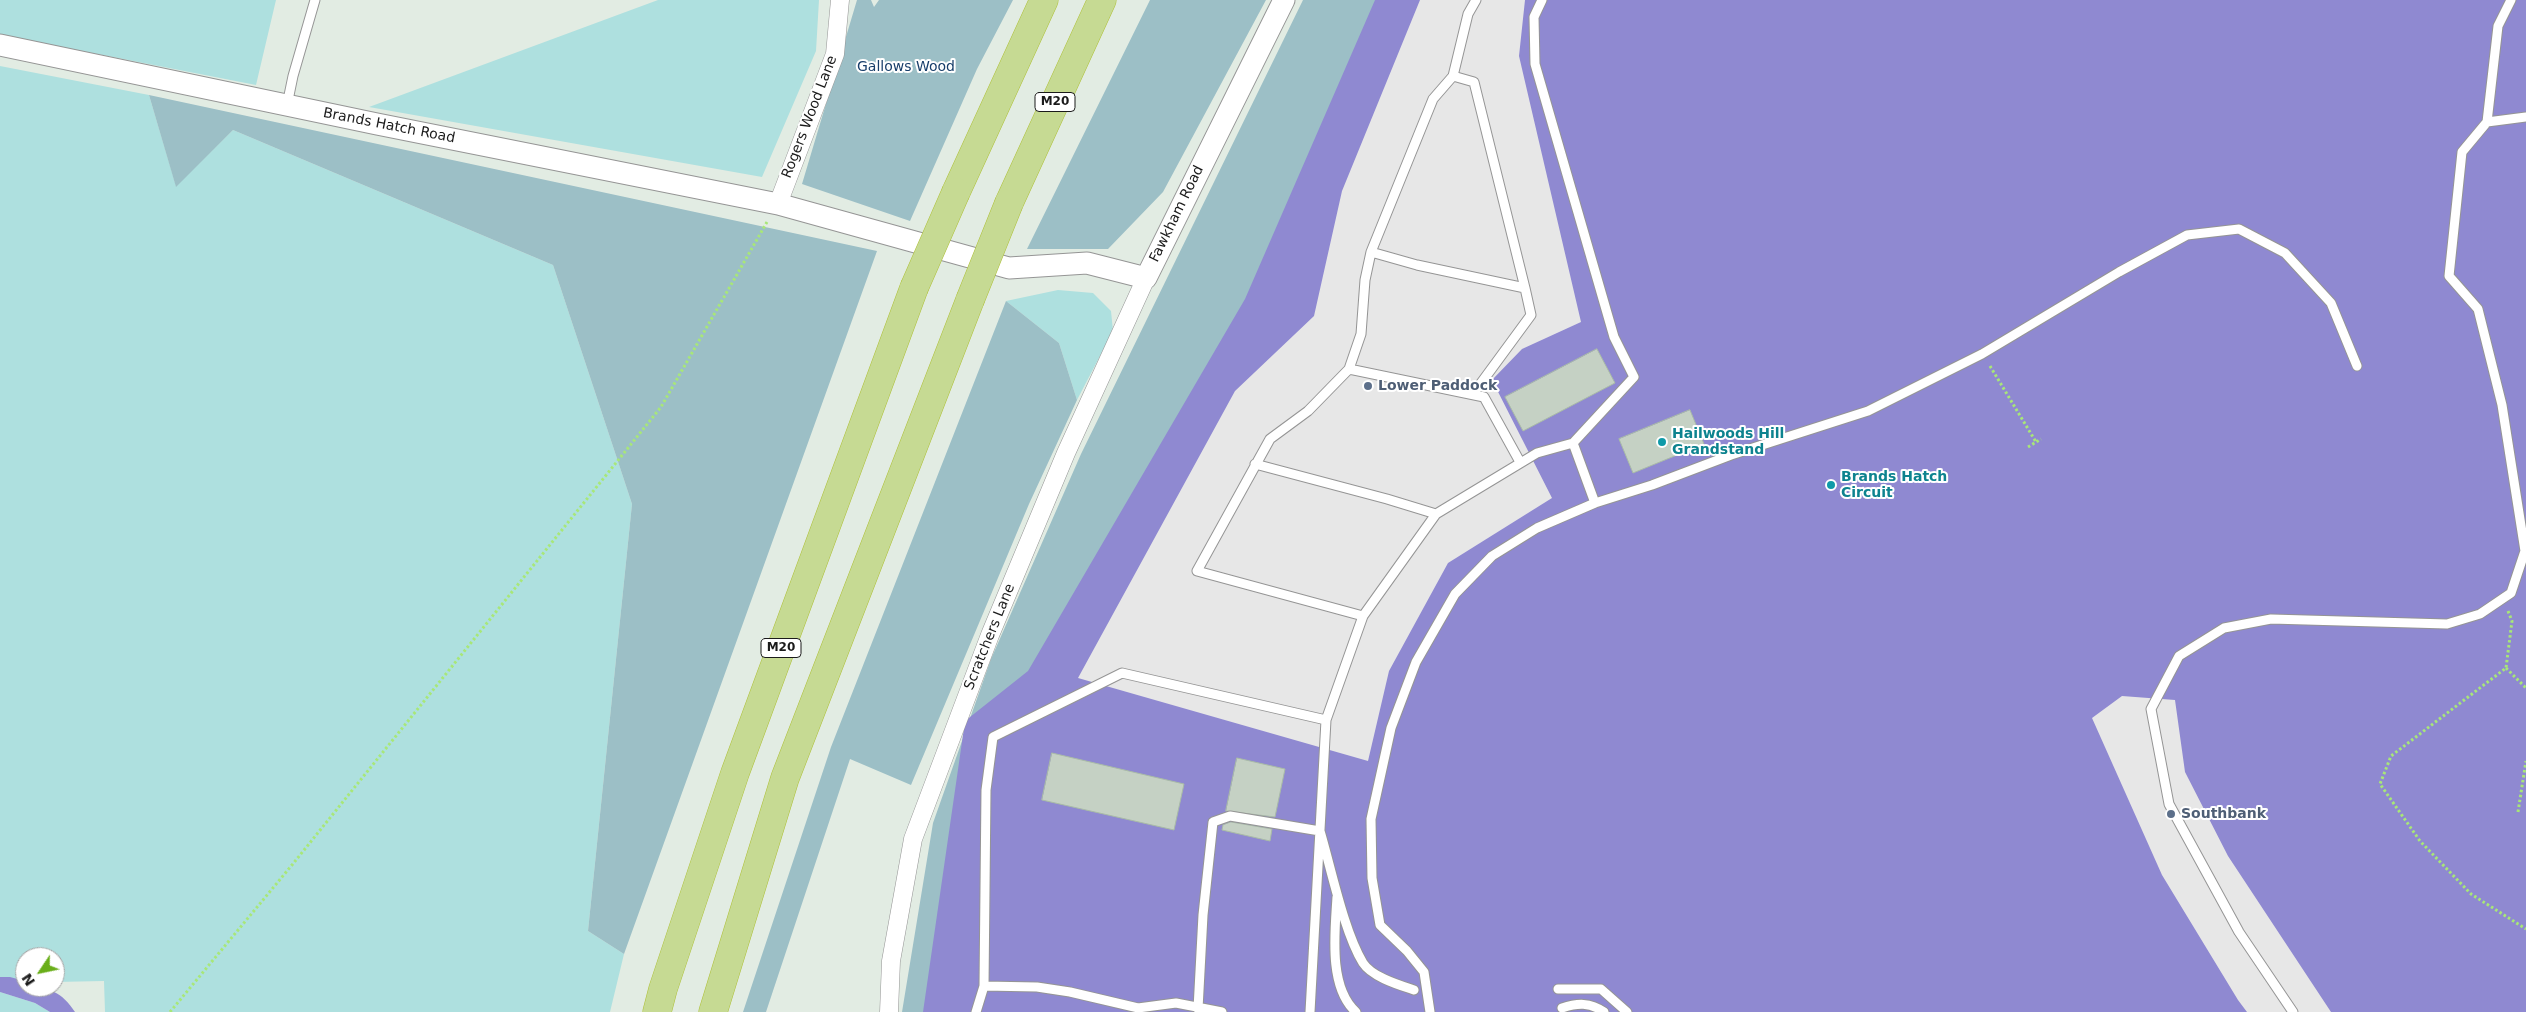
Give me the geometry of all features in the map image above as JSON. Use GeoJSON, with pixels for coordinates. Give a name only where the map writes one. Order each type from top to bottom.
{"type":"FeatureCollection","features":[{"type":"Feature","properties":{"kind":"highway","name":"M20"},"geometry":{"type":"LineString","coordinates":[[657,1012],[735,773],[914,288],[1044,0]]}},
{"type":"Feature","properties":{"kind":"highway","name":"M20"},"geometry":{"type":"LineString","coordinates":[[713,1012],[784,778],[1009,203],[1102,0]]}},
{"type":"Feature","properties":{"kind":"street","name":"Rogers Wood Lane"},"geometry":{"type":"LineString","coordinates":[[778,204],[835,54],[840,0]]}},
{"type":"Feature","properties":{"kind":"street","name":"Fawkham Road"},"geometry":{"type":"LineString","coordinates":[[778,204],[1009,268],[1087,263],[1146,278],[1284,0]]}},
{"type":"Feature","properties":{"kind":"street","name":"Brands Hatch Road"},"geometry":{"type":"LineString","coordinates":[[0,45],[287,106],[778,204]]}},
{"type":"Feature","properties":{"kind":"street","name":"Scratchers Lane"},"geometry":{"type":"LineString","coordinates":[[889,1012],[891,961],[913,839],[990,634],[1066,453],[1146,278]]}},
{"type":"Feature","properties":{"kind":"lane"},"geometry":{"type":"LineString","coordinates":[[287,106],[293,76],[315,0]]}},
{"type":"Feature","properties":{"kind":"lane"},"geometry":{"type":"LineString","coordinates":[[1362,616],[1197,571],[1270,439],[1308,411],[1349,369],[1361,334],[1365,280],[1371,252],[1433,99],[1453,76],[1468,14],[1476,0]]}},
{"type":"Feature","properties":{"kind":"lane"},"geometry":{"type":"LineString","coordinates":[[1310,1012],[1326,720],[1362,616],[1436,514],[1537,453],[1573,443],[1634,377],[1614,337],[1535,64],[1534,17],[1542,0]]}},
{"type":"Feature","properties":{"kind":"lane"},"geometry":{"type":"LineString","coordinates":[[2294,1012],[2239,932],[2169,804],[2151,709],[2179,656],[2224,628],[2271,619],[2447,624],[2480,614],[2512,593],[2525,552],[2502,405],[2478,309],[2449,276],[2462,152],[2487,122],[2498,26],[2512,0]]}},
{"type":"Feature","properties":{"kind":"lane"},"geometry":{"type":"LineString","coordinates":[[1453,76],[1474,82],[1531,315],[1473,394]]}},
{"type":"Feature","properties":{"kind":"lane"},"geometry":{"type":"LineString","coordinates":[[2487,122],[2526,117]]}},
{"type":"Feature","properties":{"kind":"lane"},"geometry":{"type":"LineString","coordinates":[[1430,1012],[1424,972],[1407,950],[1380,925],[1372,878],[1371,819],[1391,728],[1416,662],[1455,594],[1492,556],[1538,528],[1595,503],[1868,411],[1982,354],[2119,272],[2187,235],[2239,228],[2284,253],[2331,302],[2357,366]]}},
{"type":"Feature","properties":{"kind":"lane"},"geometry":{"type":"LineString","coordinates":[[1371,252],[1417,265],[1525,288]]}},
{"type":"Feature","properties":{"kind":"lane"},"geometry":{"type":"LineString","coordinates":[[1349,369],[1484,397],[1520,462]]}},
{"type":"Feature","properties":{"kind":"lane"},"geometry":{"type":"LineString","coordinates":[[1573,443],[1595,503]]}},
{"type":"Feature","properties":{"kind":"lane"},"geometry":{"type":"LineString","coordinates":[[1255,464],[1387,498],[1436,514]]}},
{"type":"Feature","properties":{"kind":"lane"},"geometry":{"type":"LineString","coordinates":[[976,1012],[984,986],[986,790],[993,737],[1122,673],[1326,720]]}},
{"type":"Feature","properties":{"kind":"lane"},"geometry":{"type":"LineString","coordinates":[[1198,1009],[1203,915],[1212,822],[1230,816],[1320,831]]}},
{"type":"Feature","properties":{"kind":"lane"},"geometry":{"type":"LineString","coordinates":[[1320,831],[1348,927],[1364,965],[1389,982],[1414,990]]}},
{"type":"Feature","properties":{"kind":"lane"},"geometry":{"type":"LineString","coordinates":[[1337,890],[1334,944],[1339,986],[1356,1012]]}},
{"type":"Feature","properties":{"kind":"lane"},"geometry":{"type":"LineString","coordinates":[[984,986],[1037,987],[1070,992],[1138,1008],[1176,1003],[1198,1009],[1222,1012]]}},
{"type":"Feature","properties":{"kind":"lane"},"geometry":{"type":"LineString","coordinates":[[1558,988],[1601,989],[1627,1012]]}},
{"type":"Feature","properties":{"kind":"lane"},"geometry":{"type":"LineString","coordinates":[[1562,1008],[1574,1004],[1586,1004],[1604,1012]]}},
{"type":"Feature","properties":{"kind":"path"},"geometry":{"type":"LineString","coordinates":[[170,1012],[298,857],[662,407],[778,204]]}},
{"type":"Feature","properties":{"kind":"path"},"geometry":{"type":"LineString","coordinates":[[1994,371],[2036,442]]}},
{"type":"Feature","properties":{"kind":"path"},"geometry":{"type":"LineString","coordinates":[[2028,447],[2041,439]]}},
{"type":"Feature","properties":{"kind":"path"},"geometry":{"type":"LineString","coordinates":[[2502,599],[2512,620],[2506,668],[2391,756],[2380,784],[2420,841],[2471,894],[2526,929]]}},
{"type":"Feature","properties":{"kind":"path"},"geometry":{"type":"LineString","coordinates":[[2506,668],[2526,688]]}},
{"type":"Feature","properties":{"kind":"path"},"geometry":{"type":"LineString","coordinates":[[2518,812],[2526,761]]}},
{"type":"Feature","properties":{"kind":"shaded area"},"geometry":{"type":"Polygon","coordinates":[[[0,0],[276,0],[256,85],[0,35],[0,0]]]}},
{"type":"Feature","properties":{"kind":"shaded area"},"geometry":{"type":"Polygon","coordinates":[[[658,0],[819,0],[816,51],[762,177],[369,107],[658,0]]]}},
{"type":"Feature","properties":{"kind":"shaded area","name":"Brands Hatch Circuit"},"geometry":{"type":"Polygon","coordinates":[[[1375,0],[2526,0],[2526,1012],[923,1012],[965,721],[1028,671],[1245,299],[1375,0]]]}},
{"type":"Feature","properties":{"kind":"shaded area","name":"Lower Paddock"},"geometry":{"type":"Polygon","coordinates":[[[1420,0],[1525,0],[1519,56],[1581,322],[1522,349],[1492,380],[1552,498],[1448,563],[1389,671],[1368,761],[1078,678],[1235,391],[1314,316],[1342,191],[1420,0]]]}},
{"type":"Feature","properties":{"kind":"shaded area"},"geometry":{"type":"Polygon","coordinates":[[[0,66],[149,95],[176,186],[233,130],[553,265],[632,504],[588,931],[624,954],[610,1012],[105,1012],[104,981],[65,982],[65,947],[15,947],[15,982],[0,983],[0,66]]]}},
{"type":"Feature","properties":{"kind":"shaded area"},"geometry":{"type":"Polygon","coordinates":[[[1058,290],[1093,293],[1111,311],[1113,331],[1077,400],[1059,343],[1006,301],[1058,290]]]}},
{"type":"Feature","properties":{"kind":"shaded area","name":"Southbank"},"geometry":{"type":"Polygon","coordinates":[[[2122,696],[2175,700],[2185,772],[2228,856],[2331,1012],[2247,1012],[2238,1000],[2162,875],[2092,718],[2122,696]]]}},
{"type":"Feature","properties":{"kind":"shaded area"},"geometry":{"type":"Polygon","coordinates":[[[0,977],[15,978],[15,997],[0,992],[0,977]]]}},
{"type":"Feature","properties":{"kind":"shaded area"},"geometry":{"type":"Polygon","coordinates":[[[0,992],[35,1003],[50,1012],[0,1012],[0,992]]]}},
{"type":"Feature","properties":{"kind":"shaded area"},"geometry":{"type":"Polygon","coordinates":[[[16,997],[62,997],[75,1012],[50,1012],[35,1003],[16,997]]]}},
{"type":"Feature","properties":{"kind":"green space","name":"Gallows Wood"},"geometry":{"type":"Polygon","coordinates":[[[857,0],[871,0],[874,7],[879,0],[1013,0],[977,69],[910,221],[802,184],[857,0]]]}},
{"type":"Feature","properties":{"kind":"green space"},"geometry":{"type":"Polygon","coordinates":[[[1150,0],[1266,0],[1163,192],[1108,249],[1027,249],[1150,0]]]}},
{"type":"Feature","properties":{"kind":"green space"},"geometry":{"type":"Polygon","coordinates":[[[1303,0],[1404,0],[933,1012],[902,1012],[933,823],[991,659],[1081,454],[1303,0]]]}},
{"type":"Feature","properties":{"kind":"green space"},"geometry":{"type":"Polygon","coordinates":[[[149,95],[877,251],[624,954],[588,931],[632,504],[553,265],[233,130],[176,187],[149,95]]]}},
{"type":"Feature","properties":{"kind":"green space"},"geometry":{"type":"Polygon","coordinates":[[[1006,301],[1059,343],[1077,400],[1029,504],[911,785],[850,759],[766,1012],[743,1012],[831,747],[1006,301]]]}},
{"type":"Feature","properties":{"kind":"building"},"geometry":{"type":"Polygon","coordinates":[[[1597,349],[1615,383],[1523,431],[1505,397],[1597,349]]]}},
{"type":"Feature","properties":{"kind":"building","name":"Hailwoods Hill Grandstand"},"geometry":{"type":"Polygon","coordinates":[[[1690,410],[1704,444],[1633,473],[1619,439],[1690,410]]]}},
{"type":"Feature","properties":{"kind":"building"},"geometry":{"type":"Polygon","coordinates":[[[1052,753],[1184,784],[1174,830],[1042,800],[1052,753]]]}},
{"type":"Feature","properties":{"kind":"building"},"geometry":{"type":"Polygon","coordinates":[[[1237,758],[1285,769],[1275,817],[1226,811],[1237,758]]]}},
{"type":"Feature","properties":{"kind":"building"},"geometry":{"type":"Polygon","coordinates":[[[1231,822],[1272,829],[1270,841],[1222,830],[1223,825],[1231,822]]]}},
{"type":"Feature","properties":{"kind":"place","name":"Lower Paddock"},"geometry":{"type":"Point","coordinates":[1368,386]}},
{"type":"Feature","properties":{"kind":"place","name":"Hailwoods Hill Grandstand"},"geometry":{"type":"Point","coordinates":[1662,442]}},
{"type":"Feature","properties":{"kind":"place","name":"Brands Hatch Circuit"},"geometry":{"type":"Point","coordinates":[1831,485]}},
{"type":"Feature","properties":{"kind":"place","name":"Southbank"},"geometry":{"type":"Point","coordinates":[2171,814]}}]}
